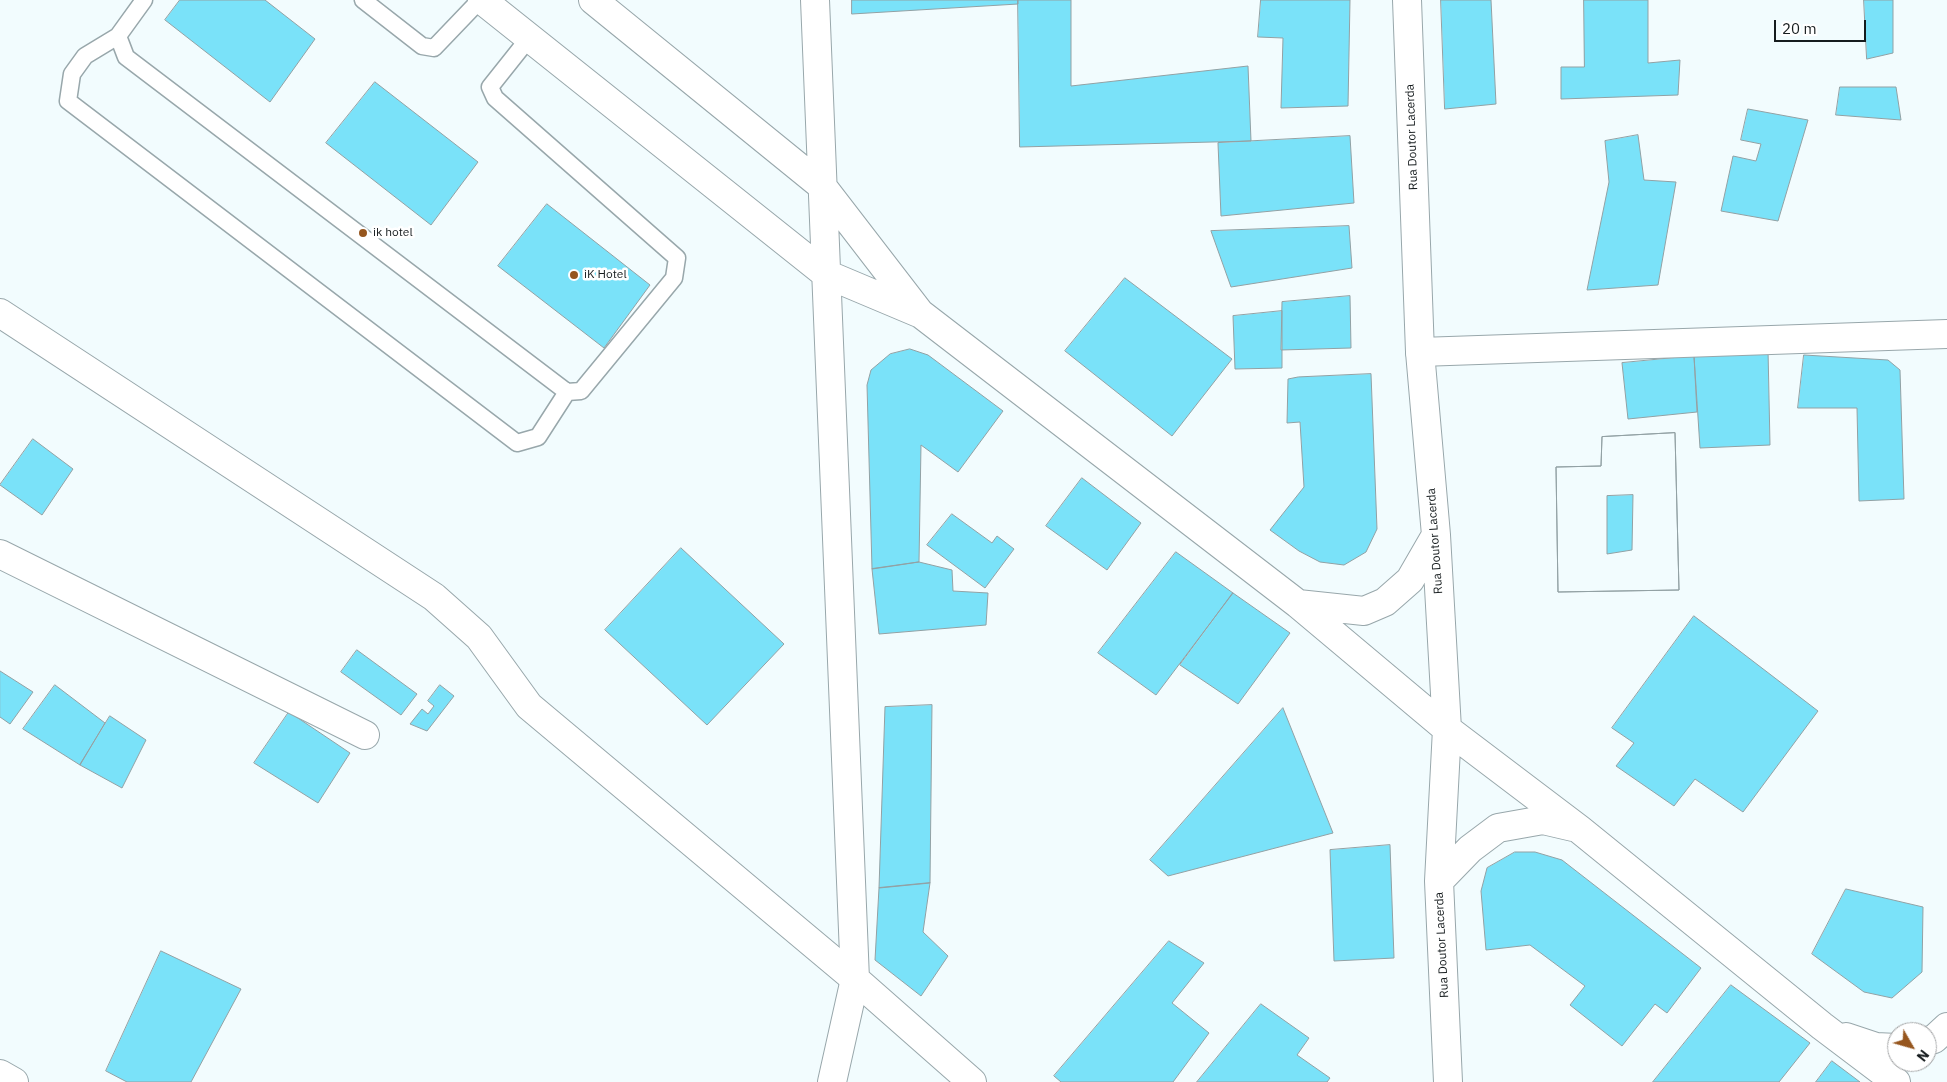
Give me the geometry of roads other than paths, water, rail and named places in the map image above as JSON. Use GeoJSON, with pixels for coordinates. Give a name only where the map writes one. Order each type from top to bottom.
{"type":"FeatureCollection","features":[{"type":"Feature","properties":{"kind":"main road"},"geometry":{"type":"LineString","coordinates":[[481,0],[826,274],[921,314]]}},
{"type":"Feature","properties":{"kind":"main road"},"geometry":{"type":"LineString","coordinates":[[594,0],[822,186],[921,314],[1298,604],[1447,729],[1579,828],[1822,1026],[1896,1082]]}},
{"type":"Feature","properties":{"kind":"main road"},"geometry":{"type":"LineString","coordinates":[[814,0],[855,979],[832,1082]]}},
{"type":"Feature","properties":{"kind":"main road","name":"Rua Doutor Lacerda"},"geometry":{"type":"LineString","coordinates":[[1407,0],[1420,352],[1436,535],[1447,729],[1439,881],[1448,1082]]}},
{"type":"Feature","properties":{"kind":"main road"},"geometry":{"type":"LineString","coordinates":[[0,313],[434,597],[479,637],[529,706],[855,979],[972,1082]]}},
{"type":"Feature","properties":{"kind":"main road"},"geometry":{"type":"LineString","coordinates":[[1420,352],[1947,334]]}},
{"type":"Feature","properties":{"kind":"main road"},"geometry":{"type":"LineString","coordinates":[[1298,604],[1364,610],[1385,602],[1410,580],[1436,535]]}},
{"type":"Feature","properties":{"kind":"main road"},"geometry":{"type":"LineString","coordinates":[[0,554],[365,735]]}},
{"type":"Feature","properties":{"kind":"main road"},"geometry":{"type":"LineString","coordinates":[[1439,881],[1470,849],[1498,828],[1543,820],[1579,828]]}},
{"type":"Feature","properties":{"kind":"main road"},"geometry":{"type":"LineString","coordinates":[[1822,1026],[1876,1047],[1887,1048]]}},
{"type":"Feature","properties":{"kind":"main road"},"geometry":{"type":"LineString","coordinates":[[1937,1036],[1947,1027]]}},
{"type":"Feature","properties":{"kind":"main road"},"geometry":{"type":"LineString","coordinates":[[0,1074],[14,1082]]}},
{"type":"Feature","properties":{"kind":"lane"},"geometry":{"type":"LineString","coordinates":[[144,0],[118,36],[85,56],[72,74],[68,101],[517,443],[538,437],[567,392]]}},
{"type":"Feature","properties":{"kind":"lane"},"geometry":{"type":"LineString","coordinates":[[363,0],[422,46],[434,48],[481,0]]}},
{"type":"Feature","properties":{"kind":"lane"},"geometry":{"type":"LineString","coordinates":[[118,36],[126,57],[567,392],[582,391],[674,278],[676,258],[495,98],[490,87],[529,38]]}},
{"type":"Feature","properties":{"kind":"place","name":"ik hotel"},"geometry":{"type":"Point","coordinates":[363,233]}},
{"type":"Feature","properties":{"kind":"place","name":"iK Hotel"},"geometry":{"type":"Point","coordinates":[574,275]}}]}
